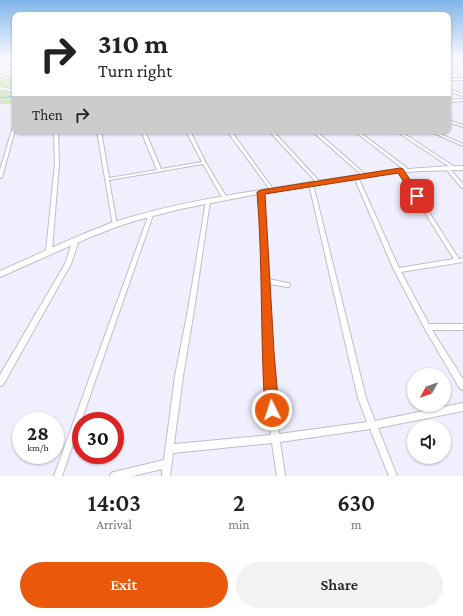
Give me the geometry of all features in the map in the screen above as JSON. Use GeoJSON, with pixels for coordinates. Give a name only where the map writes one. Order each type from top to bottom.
{"type":"FeatureCollection","features":[{"type":"Feature","properties":{"kind":"street"},"geometry":{"type":"LineString","coordinates":[[0,88],[12,90]]}},
{"type":"Feature","properties":{"kind":"street"},"geometry":{"type":"LineString","coordinates":[[451,91],[463,95]]}},
{"type":"Feature","properties":{"kind":"street"},"geometry":{"type":"LineString","coordinates":[[451,101],[463,100]]}},
{"type":"Feature","properties":{"kind":"street"},"geometry":{"type":"LineString","coordinates":[[451,122],[463,126]]}},
{"type":"Feature","properties":{"kind":"street"},"geometry":{"type":"LineString","coordinates":[[0,177],[12,134]]}},
{"type":"Feature","properties":{"kind":"street"},"geometry":{"type":"LineString","coordinates":[[49,251],[57,163],[56,134]]}},
{"type":"Feature","properties":{"kind":"street"},"geometry":{"type":"LineString","coordinates":[[100,134],[115,225]]}},
{"type":"Feature","properties":{"kind":"street"},"geometry":{"type":"LineString","coordinates":[[144,134],[159,170]]}},
{"type":"Feature","properties":{"kind":"street"},"geometry":{"type":"LineString","coordinates":[[190,134],[204,163],[225,198]]}},
{"type":"Feature","properties":{"kind":"street"},"geometry":{"type":"LineString","coordinates":[[231,134],[272,190]]}},
{"type":"Feature","properties":{"kind":"street"},"geometry":{"type":"LineString","coordinates":[[273,134],[319,183]]}},
{"type":"Feature","properties":{"kind":"street"},"geometry":{"type":"LineString","coordinates":[[317,134],[364,175]]}},
{"type":"Feature","properties":{"kind":"street"},"geometry":{"type":"LineString","coordinates":[[360,134],[403,170],[460,260],[397,270]]}},
{"type":"Feature","properties":{"kind":"street"},"geometry":{"type":"LineString","coordinates":[[403,134],[454,168]]}},
{"type":"Feature","properties":{"kind":"street"},"geometry":{"type":"LineString","coordinates":[[438,134],[463,145]]}},
{"type":"Feature","properties":{"kind":"street"},"geometry":{"type":"LineString","coordinates":[[108,180],[204,163]]}},
{"type":"Feature","properties":{"kind":"street"},"geometry":{"type":"LineString","coordinates":[[0,274],[49,251],[115,225],[208,201],[364,175],[403,170],[446,167],[463,168]]}},
{"type":"Feature","properties":{"kind":"street"},"geometry":{"type":"LineString","coordinates":[[446,167],[463,187]]}},
{"type":"Feature","properties":{"kind":"street"},"geometry":{"type":"LineString","coordinates":[[356,177],[397,270],[427,327],[463,386]]}},
{"type":"Feature","properties":{"kind":"street"},"geometry":{"type":"LineString","coordinates":[[311,184],[362,398],[393,476]]}},
{"type":"Feature","properties":{"kind":"street"},"geometry":{"type":"LineString","coordinates":[[261,192],[267,352],[274,438],[281,476]]}},
{"type":"Feature","properties":{"kind":"street"},"geometry":{"type":"LineString","coordinates":[[166,476],[166,464],[170,449],[179,376],[192,310],[208,201]]}},
{"type":"Feature","properties":{"kind":"street"},"geometry":{"type":"LineString","coordinates":[[58,476],[151,215]]}},
{"type":"Feature","properties":{"kind":"street"},"geometry":{"type":"LineString","coordinates":[[0,382],[70,259],[76,240]]}},
{"type":"Feature","properties":{"kind":"street"},"geometry":{"type":"LineString","coordinates":[[265,281],[287,285]]}},
{"type":"Feature","properties":{"kind":"street"},"geometry":{"type":"LineString","coordinates":[[427,327],[463,327]]}},
{"type":"Feature","properties":{"kind":"street"},"geometry":{"type":"LineString","coordinates":[[170,449],[274,438],[373,425],[463,407]]}},
{"type":"Feature","properties":{"kind":"street"},"geometry":{"type":"LineString","coordinates":[[114,476],[166,464]]}},
{"type":"Feature","properties":{"kind":"green space"},"geometry":{"type":"Polygon","coordinates":[[[0,79],[12,79],[12,104],[0,104],[0,79]]]}},
{"type":"Feature","properties":{"kind":"waterway"},"geometry":{"type":"LineString","coordinates":[[0,98],[12,96]]}},
{"type":"Feature","properties":{"kind":"route"},"geometry":{"type":"LineString","coordinates":[[272,410],[267,352],[261,192],[400,170],[417,196]]}}]}
